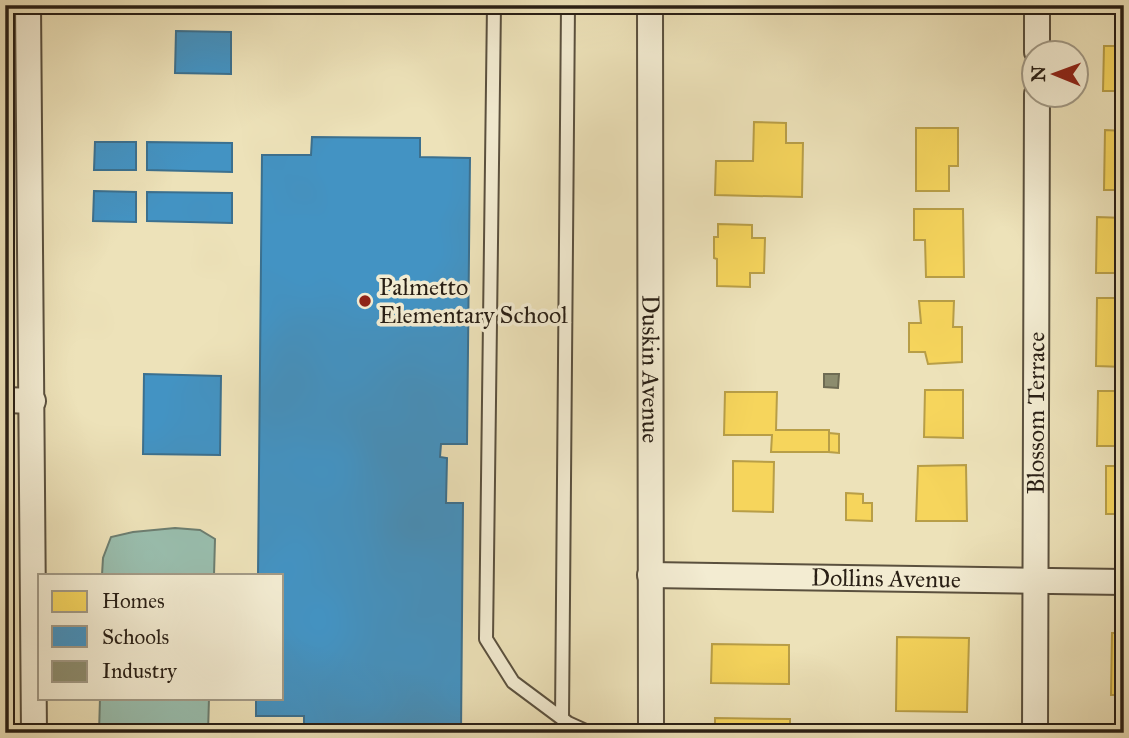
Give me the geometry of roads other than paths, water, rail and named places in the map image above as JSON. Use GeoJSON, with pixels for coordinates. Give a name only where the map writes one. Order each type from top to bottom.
{"type":"FeatureCollection","features":[{"type":"Feature","properties":{"kind":"street"},"geometry":{"type":"LineString","coordinates":[[29,5],[34,733]]}},
{"type":"Feature","properties":{"kind":"street","name":"Duskin Avenue"},"geometry":{"type":"LineString","coordinates":[[650,5],[651,733]]}},
{"type":"Feature","properties":{"kind":"street"},"geometry":{"type":"LineString","coordinates":[[1037,5],[1037,38]]}},
{"type":"Feature","properties":{"kind":"street","name":"Blossom Terrace"},"geometry":{"type":"LineString","coordinates":[[1035,733],[1037,108]]}},
{"type":"Feature","properties":{"kind":"street"},"geometry":{"type":"LineString","coordinates":[[5,400],[33,401]]}},
{"type":"Feature","properties":{"kind":"street","name":"Dollins Avenue"},"geometry":{"type":"LineString","coordinates":[[650,575],[1124,582]]}},
{"type":"Feature","properties":{"kind":"lane"},"geometry":{"type":"LineString","coordinates":[[494,5],[486,639],[513,682],[562,718],[590,733]]}},
{"type":"Feature","properties":{"kind":"lane"},"geometry":{"type":"LineString","coordinates":[[562,718],[568,5]]}},
{"type":"Feature","properties":{"kind":"place","name":"Palmetto Elementary School"},"geometry":{"type":"Point","coordinates":[365,301]}}]}
